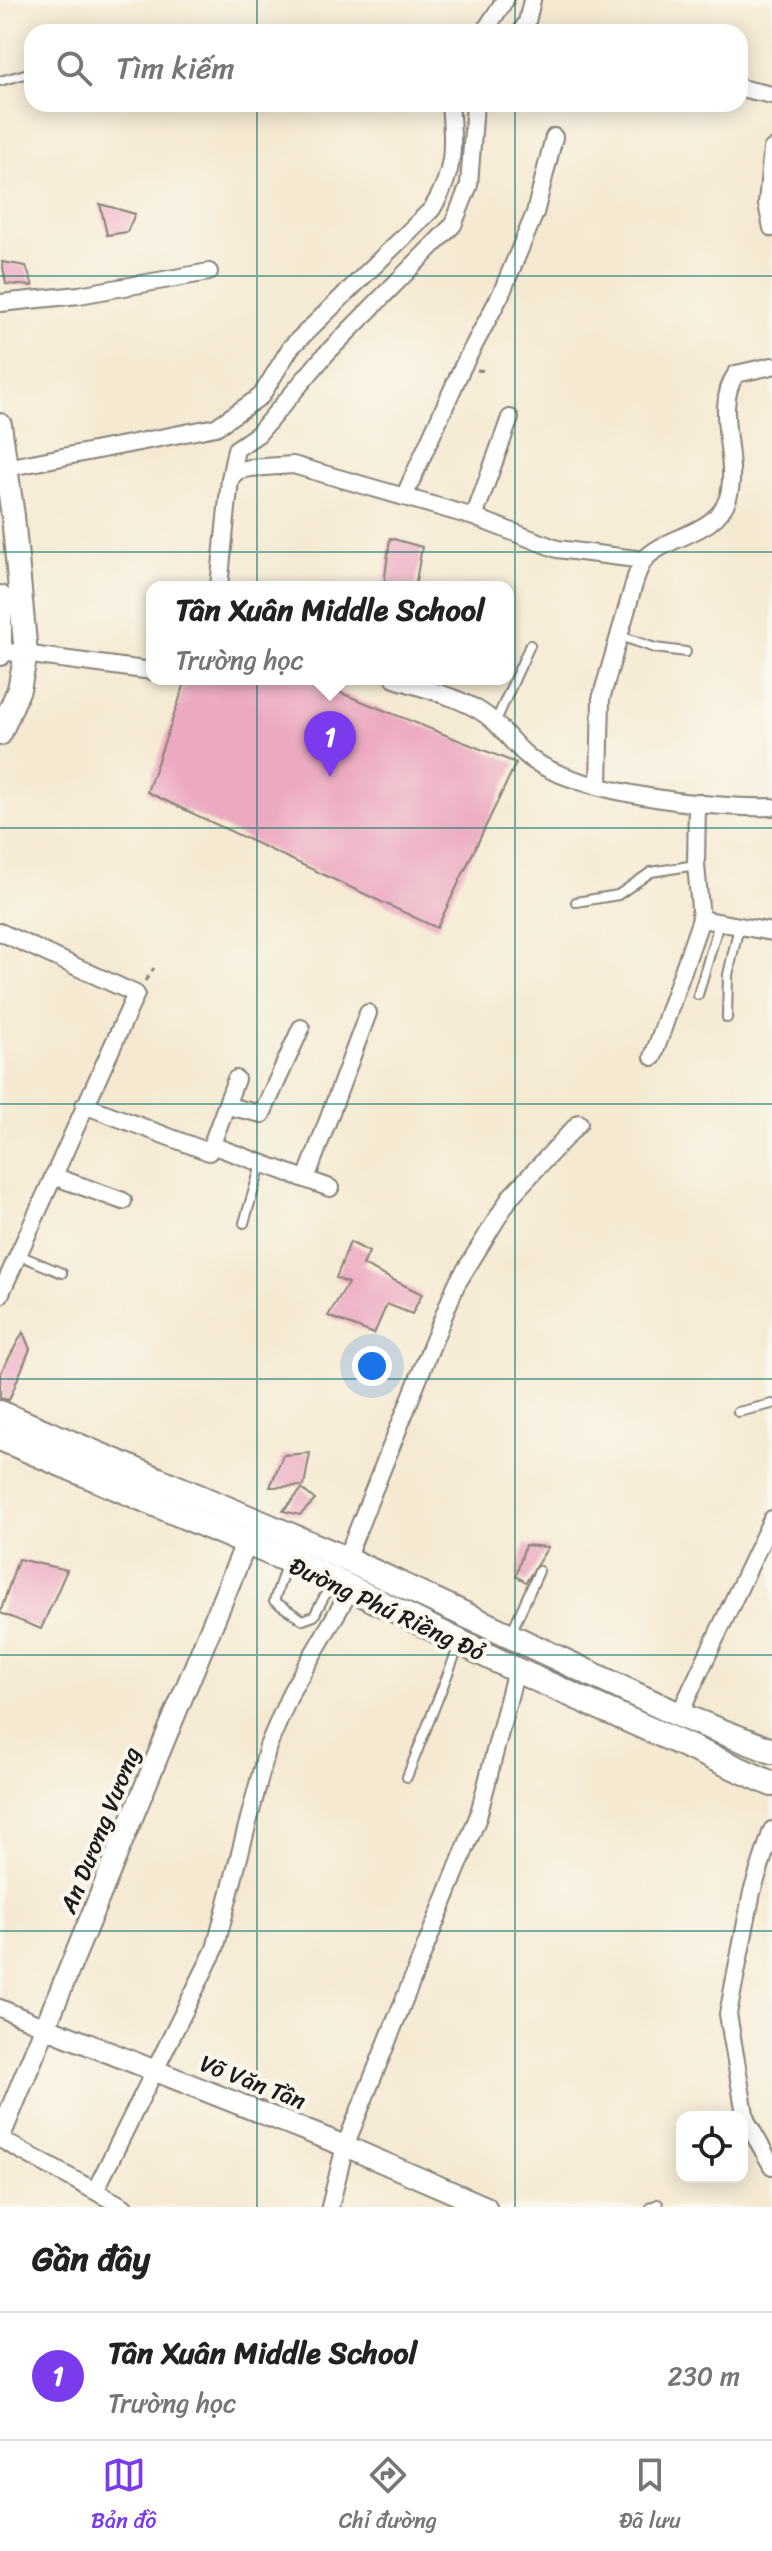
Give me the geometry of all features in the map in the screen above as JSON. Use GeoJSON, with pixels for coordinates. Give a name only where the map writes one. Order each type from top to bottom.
{"type":"FeatureCollection","features":[{"type":"Feature","properties":{"kind":"main road"},"geometry":{"type":"LineString","coordinates":[[0,425],[26,654],[19,689],[0,734]]}},
{"type":"Feature","properties":{"kind":"main road"},"geometry":{"type":"LineString","coordinates":[[0,597],[0,652]]}},
{"type":"Feature","properties":{"kind":"main road","name":"Đường Phú Riềng Đỏ"},"geometry":{"type":"LineString","coordinates":[[0,1413],[344,1576],[510,1636],[679,1715],[772,1751]]}},
{"type":"Feature","properties":{"kind":"main road","name":"Đường Phú Riềng Đỏ"},"geometry":{"type":"LineString","coordinates":[[0,1438],[250,1533],[288,1561],[344,1576],[460,1643],[772,1784]]}},
{"type":"Feature","properties":{"kind":"street"},"geometry":{"type":"LineString","coordinates":[[489,24],[505,0]]}},
{"type":"Feature","properties":{"kind":"street"},"geometry":{"type":"LineString","coordinates":[[526,24],[532,0]]}},
{"type":"Feature","properties":{"kind":"street"},"geometry":{"type":"LineString","coordinates":[[748,90],[772,95]]}},
{"type":"Feature","properties":{"kind":"street"},"geometry":{"type":"LineString","coordinates":[[6,468],[216,427],[261,396],[291,347],[432,209],[448,182],[453,138],[451,112]]}},
{"type":"Feature","properties":{"kind":"street"},"geometry":{"type":"LineString","coordinates":[[220,581],[236,449],[258,434],[325,355],[453,225],[469,185],[474,112]]}},
{"type":"Feature","properties":{"kind":"street"},"geometry":{"type":"LineString","coordinates":[[404,497],[462,368],[501,294],[535,213],[554,137]]}},
{"type":"Feature","properties":{"kind":"street"},"geometry":{"type":"LineString","coordinates":[[772,149],[772,228]]}},
{"type":"Feature","properties":{"kind":"street"},"geometry":{"type":"LineString","coordinates":[[406,234],[424,256]]}},
{"type":"Feature","properties":{"kind":"street"},"geometry":{"type":"LineString","coordinates":[[0,303],[79,295],[209,272]]}},
{"type":"Feature","properties":{"kind":"street"},"geometry":{"type":"LineString","coordinates":[[599,784],[601,699],[636,577],[644,560],[702,527],[727,501],[731,483],[727,419],[731,381],[736,374],[772,366]]}},
{"type":"Feature","properties":{"kind":"street"},"geometry":{"type":"LineString","coordinates":[[474,517],[510,418]]}},
{"type":"Feature","properties":{"kind":"street"},"geometry":{"type":"LineString","coordinates":[[230,479],[237,471],[250,468],[293,465],[474,517],[557,549],[644,560]]}},
{"type":"Feature","properties":{"kind":"street"},"geometry":{"type":"LineString","coordinates":[[0,652],[146,670]]}},
{"type":"Feature","properties":{"kind":"street"},"geometry":{"type":"LineString","coordinates":[[412,685],[472,707],[495,723],[535,762],[599,784],[697,802],[772,807]]}},
{"type":"Feature","properties":{"kind":"street"},"geometry":{"type":"LineString","coordinates":[[653,1057],[701,919],[696,865],[697,802]]}},
{"type":"Feature","properties":{"kind":"street"},"geometry":{"type":"LineString","coordinates":[[701,919],[772,932]]}},
{"type":"Feature","properties":{"kind":"street"},"geometry":{"type":"LineString","coordinates":[[0,932],[136,994],[0,1295]]}},
{"type":"Feature","properties":{"kind":"street"},"geometry":{"type":"LineString","coordinates":[[306,1179],[368,1013]]}},
{"type":"Feature","properties":{"kind":"street"},"geometry":{"type":"LineString","coordinates":[[227,1106],[262,1114],[301,1028]]}},
{"type":"Feature","properties":{"kind":"street"},"geometry":{"type":"LineString","coordinates":[[84,1105],[205,1152],[214,1146],[236,1079]]}},
{"type":"Feature","properties":{"kind":"street"},"geometry":{"type":"LineString","coordinates":[[96,2189],[153,2071],[184,2017],[215,1949],[268,1746],[344,1576],[456,1285],[511,1196],[579,1123]]}},
{"type":"Feature","properties":{"kind":"street"},"geometry":{"type":"LineString","coordinates":[[214,1146],[330,1188]]}},
{"type":"Feature","properties":{"kind":"street"},"geometry":{"type":"LineString","coordinates":[[53,1176],[123,1201]]}},
{"type":"Feature","properties":{"kind":"street"},"geometry":{"type":"LineString","coordinates":[[679,1715],[772,1519]]}},
{"type":"Feature","properties":{"kind":"street","name":"An Dương Vương"},"geometry":{"type":"LineString","coordinates":[[0,2137],[250,1533]]}},
{"type":"Feature","properties":{"kind":"street"},"geometry":{"type":"LineString","coordinates":[[330,2207],[345,2146],[478,1817],[516,1670]]}},
{"type":"Feature","properties":{"kind":"street"},"geometry":{"type":"LineString","coordinates":[[772,1830],[752,1892],[728,2014],[746,2120],[772,2166]]}},
{"type":"Feature","properties":{"kind":"street","name":"Võ Văn Tần"},"geometry":{"type":"LineString","coordinates":[[0,2008],[345,2146],[486,2207]]}},
{"type":"Feature","properties":{"kind":"street"},"geometry":{"type":"LineString","coordinates":[[0,2137],[124,2207]]}},
{"type":"Feature","properties":{"kind":"lane"},"geometry":{"type":"LineString","coordinates":[[0,81],[24,74]]}},
{"type":"Feature","properties":{"kind":"lane"},"geometry":{"type":"LineString","coordinates":[[620,636],[655,648],[686,652]]}},
{"type":"Feature","properties":{"kind":"lane"},"geometry":{"type":"LineString","coordinates":[[514,681],[530,645]]}},
{"type":"Feature","properties":{"kind":"lane"},"geometry":{"type":"LineString","coordinates":[[495,723],[512,685]]}},
{"type":"Feature","properties":{"kind":"lane"},"geometry":{"type":"LineString","coordinates":[[576,902],[618,895],[651,872],[696,865]]}},
{"type":"Feature","properties":{"kind":"lane"},"geometry":{"type":"LineString","coordinates":[[698,995],[719,923]]}},
{"type":"Feature","properties":{"kind":"lane"},"geometry":{"type":"LineString","coordinates":[[727,1018],[728,975],[739,926]]}},
{"type":"Feature","properties":{"kind":"lane"},"geometry":{"type":"LineString","coordinates":[[244,1223],[261,1165]]}},
{"type":"Feature","properties":{"kind":"lane"},"geometry":{"type":"LineString","coordinates":[[19,1255],[62,1273]]}},
{"type":"Feature","properties":{"kind":"lane"},"geometry":{"type":"LineString","coordinates":[[738,1412],[772,1404]]}},
{"type":"Feature","properties":{"kind":"lane"},"geometry":{"type":"LineString","coordinates":[[288,1561],[274,1601],[303,1620],[314,1616],[344,1576]]}},
{"type":"Feature","properties":{"kind":"lane"},"geometry":{"type":"LineString","coordinates":[[510,1636],[539,1571]]}},
{"type":"Feature","properties":{"kind":"lane"},"geometry":{"type":"LineString","coordinates":[[407,1777],[460,1643]]}},
{"type":"Feature","properties":{"kind":"building"},"geometry":{"type":"Polygon","coordinates":[[[100,204],[135,214],[127,232],[107,235],[100,204]]]}},
{"type":"Feature","properties":{"kind":"building"},"geometry":{"type":"Polygon","coordinates":[[[2,262],[26,266],[33,286],[6,284],[2,262]]]}},
{"type":"Feature","properties":{"kind":"building"},"geometry":{"type":"Polygon","coordinates":[[[390,538],[422,547],[416,581],[385,581],[390,538]]]}},
{"type":"Feature","properties":{"kind":"building"},"geometry":{"type":"Polygon","coordinates":[[[321,685],[516,763],[437,928],[147,792],[184,686],[321,685]]]}},
{"type":"Feature","properties":{"kind":"building"},"geometry":{"type":"Polygon","coordinates":[[[350,1242],[369,1252],[363,1265],[422,1294],[412,1314],[387,1304],[374,1334],[328,1316],[348,1283],[336,1278],[350,1242]]]}},
{"type":"Feature","properties":{"kind":"building"},"geometry":{"type":"Polygon","coordinates":[[[23,1332],[30,1349],[9,1400],[0,1398],[0,1374],[23,1332]]]}},
{"type":"Feature","properties":{"kind":"building"},"geometry":{"type":"Polygon","coordinates":[[[310,1453],[304,1486],[270,1487],[283,1455],[310,1453]]]}},
{"type":"Feature","properties":{"kind":"building"},"geometry":{"type":"Polygon","coordinates":[[[302,1489],[315,1500],[300,1515],[283,1511],[302,1489]]]}},
{"type":"Feature","properties":{"kind":"building"},"geometry":{"type":"Polygon","coordinates":[[[525,1545],[548,1547],[526,1582],[516,1576],[525,1545]]]}},
{"type":"Feature","properties":{"kind":"building"},"geometry":{"type":"Polygon","coordinates":[[[18,1559],[67,1570],[41,1629],[0,1613],[18,1559]]]}},
{"type":"Feature","properties":{"kind":"place","name":"Tân Xuân Middle School"},"geometry":{"type":"Point","coordinates":[330,777]}}]}
